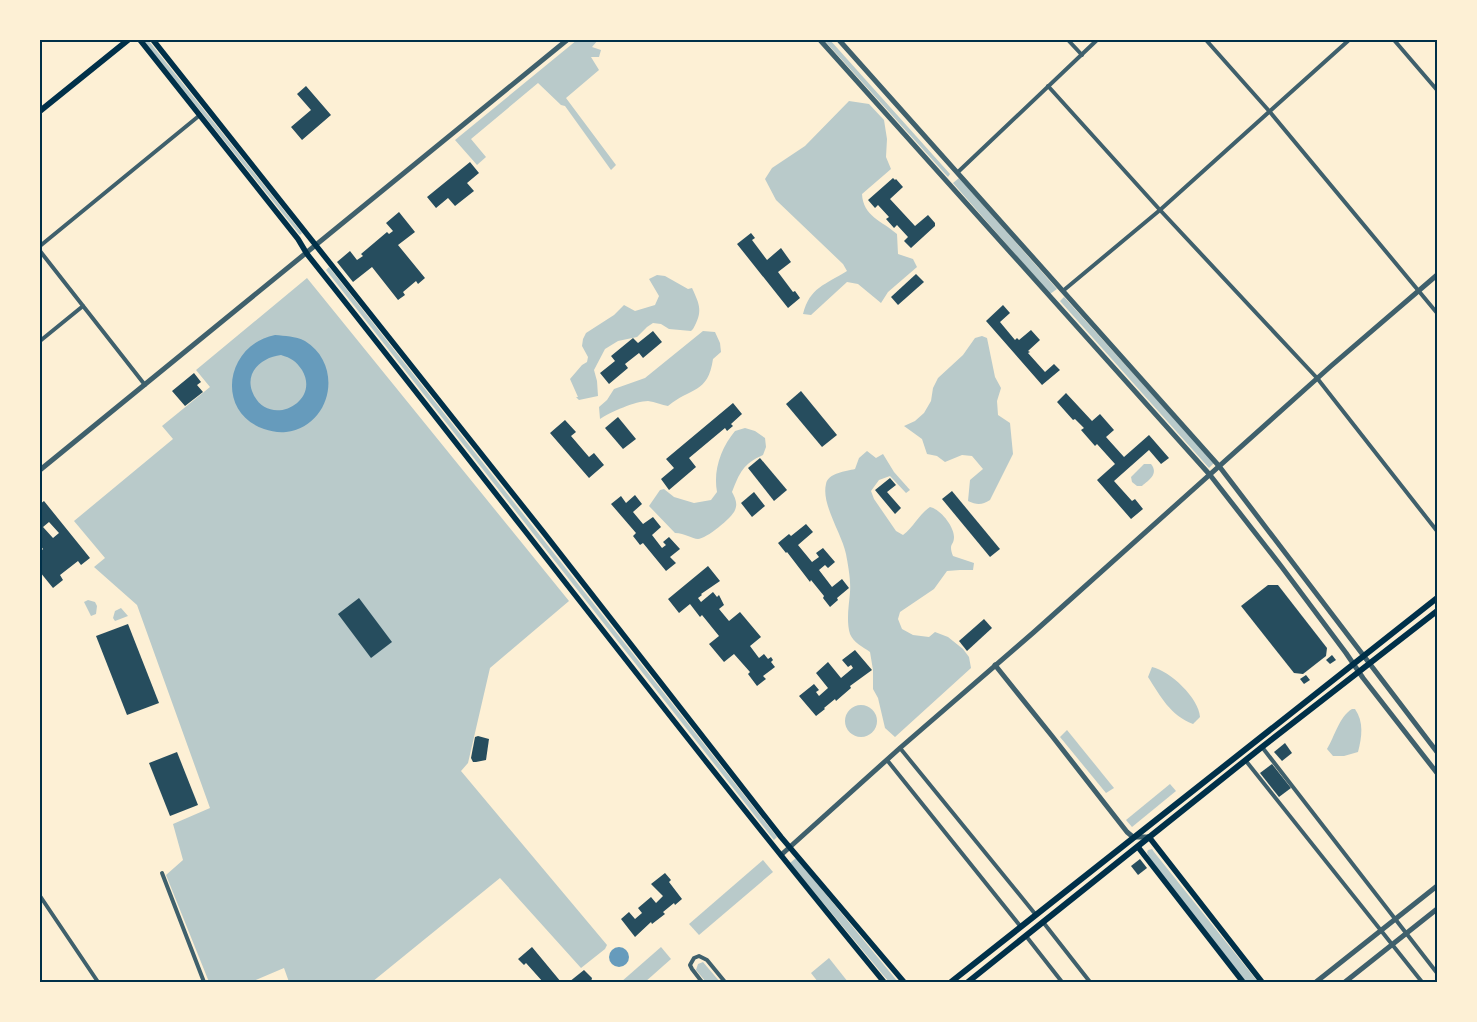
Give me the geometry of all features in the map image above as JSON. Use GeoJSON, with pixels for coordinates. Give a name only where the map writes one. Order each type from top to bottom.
{"type":"FeatureCollection","features":[{"type":"Feature","properties":{"kind":"main road"},"geometry":{"type":"LineString","coordinates":[[40,111],[128,40]]}},
{"type":"Feature","properties":{"kind":"main road"},"geometry":{"type":"LineString","coordinates":[[140,40],[781,856],[884,982]]}},
{"type":"Feature","properties":{"kind":"main road"},"geometry":{"type":"LineString","coordinates":[[153,40],[790,847],[904,982]]}},
{"type":"Feature","properties":{"kind":"main road"},"geometry":{"type":"LineString","coordinates":[[951,982],[1437,598]]}},
{"type":"Feature","properties":{"kind":"main road"},"geometry":{"type":"LineString","coordinates":[[968,982],[1262,747],[1437,611]]}},
{"type":"Feature","properties":{"kind":"main road"},"geometry":{"type":"LineString","coordinates":[[1133,837],[1138,847],[1243,982]]}},
{"type":"Feature","properties":{"kind":"main road"},"geometry":{"type":"LineString","coordinates":[[1149,838],[1262,982]]}},
{"type":"Feature","properties":{"kind":"street"},"geometry":{"type":"LineString","coordinates":[[40,470],[567,40]]}},
{"type":"Feature","properties":{"kind":"street"},"geometry":{"type":"LineString","coordinates":[[820,40],[1210,475],[1437,773]]}},
{"type":"Feature","properties":{"kind":"street"},"geometry":{"type":"LineString","coordinates":[[839,40],[1220,466],[1437,752]]}},
{"type":"Feature","properties":{"kind":"street"},"geometry":{"type":"LineString","coordinates":[[1068,40],[1082,55]]}},
{"type":"Feature","properties":{"kind":"street"},"geometry":{"type":"LineString","coordinates":[[958,172],[1097,40]]}},
{"type":"Feature","properties":{"kind":"street"},"geometry":{"type":"LineString","coordinates":[[1206,40],[1270,112],[1437,313]]}},
{"type":"Feature","properties":{"kind":"street"},"geometry":{"type":"LineString","coordinates":[[1064,290],[1160,210],[1349,40]]}},
{"type":"Feature","properties":{"kind":"street"},"geometry":{"type":"LineString","coordinates":[[1394,40],[1437,90]]}},
{"type":"Feature","properties":{"kind":"street"},"geometry":{"type":"LineString","coordinates":[[1048,86],[1160,210],[1318,378],[1437,531]]}},
{"type":"Feature","properties":{"kind":"street"},"geometry":{"type":"LineString","coordinates":[[40,246],[200,115]]}},
{"type":"Feature","properties":{"kind":"street"},"geometry":{"type":"LineString","coordinates":[[40,251],[145,385]]}},
{"type":"Feature","properties":{"kind":"street"},"geometry":{"type":"LineString","coordinates":[[781,856],[886,760],[1437,275]]}},
{"type":"Feature","properties":{"kind":"street"},"geometry":{"type":"LineString","coordinates":[[40,341],[83,306]]}},
{"type":"Feature","properties":{"kind":"street"},"geometry":{"type":"LineString","coordinates":[[994,665],[1133,837],[1149,838]]}},
{"type":"Feature","properties":{"kind":"street"},"geometry":{"type":"LineString","coordinates":[[1262,747],[1437,973]]}},
{"type":"Feature","properties":{"kind":"street"},"geometry":{"type":"LineString","coordinates":[[900,748],[1036,915]]}},
{"type":"Feature","properties":{"kind":"street"},"geometry":{"type":"LineString","coordinates":[[886,760],[1021,927]]}},
{"type":"Feature","properties":{"kind":"street"},"geometry":{"type":"LineString","coordinates":[[1246,760],[1422,982]]}},
{"type":"Feature","properties":{"kind":"street"},"geometry":{"type":"LineString","coordinates":[[162,873],[204,982]]}},
{"type":"Feature","properties":{"kind":"street"},"geometry":{"type":"LineString","coordinates":[[1316,982],[1437,886]]}},
{"type":"Feature","properties":{"kind":"street"},"geometry":{"type":"LineString","coordinates":[[40,896],[98,982]]}},
{"type":"Feature","properties":{"kind":"street"},"geometry":{"type":"LineString","coordinates":[[1345,982],[1437,909]]}},
{"type":"Feature","properties":{"kind":"street"},"geometry":{"type":"LineString","coordinates":[[1043,922],[1090,982]]}},
{"type":"Feature","properties":{"kind":"street"},"geometry":{"type":"LineString","coordinates":[[1026,936],[1062,982]]}},
{"type":"Feature","properties":{"kind":"street"},"geometry":{"type":"LineString","coordinates":[[702,982],[690,965],[694,958],[699,956],[707,960],[724,982]]}},
{"type":"Feature","properties":{"kind":"shaded area"},"geometry":{"type":"Polygon","coordinates":[[[148,40],[302,233],[300,235],[144,41],[148,40]]]}},
{"type":"Feature","properties":{"kind":"shaded area"},"geometry":{"type":"Polygon","coordinates":[[[577,40],[598,40],[592,47],[601,50],[599,57],[591,57],[599,70],[566,98],[616,165],[611,170],[565,106],[561,105],[538,83],[471,139],[486,157],[477,165],[455,140],[577,40]]]}},
{"type":"Feature","properties":{"kind":"shaded area"},"geometry":{"type":"Polygon","coordinates":[[[824,40],[830,40],[950,174],[948,177],[824,40]]]}},
{"type":"Feature","properties":{"kind":"shaded area"},"geometry":{"type":"Polygon","coordinates":[[[849,101],[869,104],[884,120],[887,139],[886,157],[891,169],[862,194],[863,202],[874,217],[897,234],[898,254],[913,259],[917,267],[888,292],[881,303],[858,284],[847,282],[811,315],[803,314],[814,292],[847,271],[843,264],[776,200],[765,179],[772,168],[805,146],[849,101]]]}},
{"type":"Feature","properties":{"kind":"shaded area"},"geometry":{"type":"Polygon","coordinates":[[[959,178],[1057,289],[1050,294],[953,183],[959,178]]]}},
{"type":"Feature","properties":{"kind":"shaded area"},"geometry":{"type":"Polygon","coordinates":[[[329,267],[777,837],[774,840],[326,270],[329,267]]]}},
{"type":"Feature","properties":{"kind":"shaded area"},"geometry":{"type":"Polygon","coordinates":[[[657,275],[665,276],[688,289],[692,288],[699,308],[698,318],[693,329],[691,331],[669,329],[661,324],[653,323],[637,337],[618,341],[605,349],[594,370],[598,396],[579,400],[576,397],[578,397],[570,379],[587,362],[588,357],[582,346],[586,333],[614,315],[624,305],[635,311],[655,305],[659,296],[649,279],[657,275]]]}},
{"type":"Feature","properties":{"kind":"shaded area"},"geometry":{"type":"Polygon","coordinates":[[[307,278],[569,601],[490,668],[468,763],[461,771],[607,945],[605,949],[581,968],[500,878],[372,982],[289,982],[284,968],[251,982],[209,982],[166,875],[183,860],[173,824],[210,808],[137,605],[94,567],[105,558],[74,521],[173,439],[162,426],[210,387],[196,370],[307,278]]]}},
{"type":"Feature","properties":{"kind":"shaded area"},"geometry":{"type":"Polygon","coordinates":[[[1064,297],[1214,463],[1209,468],[1060,301],[1064,297]]]}},
{"type":"Feature","properties":{"kind":"shaded area"},"geometry":{"type":"Polygon","coordinates":[[[703,331],[715,332],[720,343],[721,352],[713,359],[711,370],[703,384],[668,406],[651,401],[643,401],[623,407],[600,419],[599,407],[607,400],[614,389],[645,378],[703,331]]]}},
{"type":"Feature","properties":{"kind":"shaded area"},"geometry":{"type":"Polygon","coordinates":[[[982,336],[987,338],[995,377],[1001,388],[997,401],[998,415],[1010,423],[1013,454],[990,500],[979,504],[968,501],[970,480],[983,469],[972,456],[962,455],[945,462],[937,456],[927,454],[922,439],[904,426],[915,421],[924,413],[931,401],[933,388],[938,378],[963,355],[975,338],[982,336]]]}},
{"type":"Feature","properties":{"kind":"shaded area"},"geometry":{"type":"Polygon","coordinates":[[[745,428],[755,431],[765,438],[766,447],[763,455],[747,465],[737,479],[732,492],[736,503],[733,514],[702,538],[696,539],[675,533],[649,506],[660,490],[664,489],[674,497],[694,503],[711,500],[717,492],[717,468],[722,452],[735,431],[745,428]]]}},
{"type":"Feature","properties":{"kind":"shaded area"},"geometry":{"type":"Polygon","coordinates":[[[867,451],[876,458],[883,454],[894,472],[910,490],[906,493],[890,476],[879,480],[871,491],[874,499],[896,531],[903,535],[926,510],[930,507],[934,508],[942,514],[952,528],[954,537],[951,547],[953,556],[974,563],[973,570],[947,571],[934,589],[900,612],[898,619],[902,629],[913,635],[929,637],[935,632],[948,637],[963,649],[969,657],[971,668],[895,737],[885,728],[878,698],[873,689],[873,670],[870,652],[856,642],[850,634],[848,618],[850,583],[848,563],[844,546],[826,501],[825,492],[827,480],[830,477],[855,469],[859,458],[867,451]]]}},
{"type":"Feature","properties":{"kind":"shaded area"},"geometry":{"type":"Polygon","coordinates":[[[1144,464],[1151,464],[1154,474],[1142,486],[1137,486],[1132,482],[1131,477],[1144,464]]]}},
{"type":"Feature","properties":{"kind":"shaded area"},"geometry":{"type":"Polygon","coordinates":[[[88,600],[95,602],[97,606],[96,614],[91,616],[84,602],[88,600]]]}},
{"type":"Feature","properties":{"kind":"shaded area"},"geometry":{"type":"Polygon","coordinates":[[[121,608],[128,616],[115,621],[113,618],[115,611],[121,608]]]}},
{"type":"Feature","properties":{"kind":"shaded area"},"geometry":{"type":"Polygon","coordinates":[[[1152,667],[1175,680],[1195,702],[1200,717],[1193,724],[1178,716],[1162,698],[1148,677],[1152,667]]]}},
{"type":"Feature","properties":{"kind":"shaded area"},"geometry":{"type":"Polygon","coordinates":[[[861,705],[873,709],[877,721],[873,733],[861,737],[849,733],[845,721],[849,709],[861,705]]]}},
{"type":"Feature","properties":{"kind":"shaded area"},"geometry":{"type":"Polygon","coordinates":[[[1352,709],[1355,709],[1358,714],[1361,724],[1358,752],[1344,756],[1333,756],[1327,749],[1340,722],[1352,709]]]}},
{"type":"Feature","properties":{"kind":"shaded area"},"geometry":{"type":"Polygon","coordinates":[[[1067,730],[1114,788],[1106,793],[1060,737],[1067,730]]]}},
{"type":"Feature","properties":{"kind":"shaded area"},"geometry":{"type":"Polygon","coordinates":[[[1170,784],[1176,791],[1132,827],[1126,820],[1170,784]]]}},
{"type":"Feature","properties":{"kind":"shaded area"},"geometry":{"type":"Polygon","coordinates":[[[1152,849],[1258,982],[1246,982],[1149,858],[1147,852],[1152,849]]]}},
{"type":"Feature","properties":{"kind":"shaded area"},"geometry":{"type":"Polygon","coordinates":[[[796,858],[898,982],[889,982],[790,863],[796,858]]]}},
{"type":"Feature","properties":{"kind":"shaded area"},"geometry":{"type":"Polygon","coordinates":[[[763,860],[773,872],[699,935],[689,924],[763,860]]]}},
{"type":"Feature","properties":{"kind":"shaded area"},"geometry":{"type":"Polygon","coordinates":[[[661,947],[671,959],[645,982],[621,982],[661,947]]]}},
{"type":"Feature","properties":{"kind":"shaded area"},"geometry":{"type":"Polygon","coordinates":[[[829,958],[848,982],[818,982],[811,973],[829,958]]]}},
{"type":"Feature","properties":{"kind":"shaded area"},"geometry":{"type":"Polygon","coordinates":[[[703,962],[720,982],[706,982],[696,970],[698,964],[703,962]]]}},
{"type":"Feature","properties":{"kind":"water"},"geometry":{"type":"Polygon","coordinates":[[[275,335],[301,339],[317,352],[325,364],[328,379],[323,407],[314,419],[302,427],[286,432],[264,429],[248,420],[238,409],[233,394],[232,379],[237,365],[245,352],[258,341],[275,335]],[[281,355],[262,362],[253,371],[251,377],[252,391],[259,403],[269,409],[290,408],[305,393],[306,382],[302,370],[295,362],[281,355]]]}},
{"type":"Feature","properties":{"kind":"water"},"geometry":{"type":"Polygon","coordinates":[[[619,947],[626,950],[629,957],[626,964],[619,967],[612,964],[609,957],[612,950],[619,947]]]}},
{"type":"Feature","properties":{"kind":"building"},"geometry":{"type":"Polygon","coordinates":[[[306,86],[331,115],[302,140],[291,127],[311,110],[297,94],[306,86]]]}},
{"type":"Feature","properties":{"kind":"building"},"geometry":{"type":"Polygon","coordinates":[[[470,162],[479,173],[467,183],[474,191],[455,206],[448,198],[436,208],[427,197],[470,162]]]}},
{"type":"Feature","properties":{"kind":"building"},"geometry":{"type":"Polygon","coordinates":[[[893,178],[903,187],[890,199],[915,226],[928,215],[935,223],[935,226],[911,248],[904,241],[908,237],[897,225],[894,228],[886,219],[889,217],[878,205],[875,208],[868,200],[893,178]]]}},
{"type":"Feature","properties":{"kind":"building"},"geometry":{"type":"Polygon","coordinates":[[[399,212],[415,232],[398,245],[425,278],[418,284],[416,281],[403,292],[405,295],[398,300],[372,267],[353,282],[337,262],[350,251],[357,260],[363,256],[361,254],[387,232],[389,234],[393,231],[386,223],[399,212]]]}},
{"type":"Feature","properties":{"kind":"building"},"geometry":{"type":"Polygon","coordinates":[[[751,233],[755,238],[752,240],[767,260],[781,248],[791,262],[778,272],[800,298],[788,308],[737,244],[751,233]]]}},
{"type":"Feature","properties":{"kind":"building"},"geometry":{"type":"Polygon","coordinates":[[[916,274],[924,282],[898,305],[891,297],[916,274]]]}},
{"type":"Feature","properties":{"kind":"building"},"geometry":{"type":"Polygon","coordinates":[[[1003,305],[1010,313],[1000,322],[1015,340],[1017,338],[1019,340],[1031,330],[1040,340],[1028,353],[1045,372],[1054,364],[1060,370],[1042,385],[986,321],[1003,305]]]}},
{"type":"Feature","properties":{"kind":"building"},"geometry":{"type":"Polygon","coordinates":[[[653,331],[662,342],[643,358],[639,353],[625,364],[628,368],[609,384],[600,373],[615,361],[611,356],[633,338],[638,343],[653,331]]]}},
{"type":"Feature","properties":{"kind":"building"},"geometry":{"type":"Polygon","coordinates":[[[194,373],[201,382],[197,385],[203,392],[185,406],[172,391],[194,373]]]}},
{"type":"Feature","properties":{"kind":"building"},"geometry":{"type":"Polygon","coordinates":[[[801,391],[837,435],[822,447],[786,404],[801,391]]]}},
{"type":"Feature","properties":{"kind":"building"},"geometry":{"type":"Polygon","coordinates":[[[1066,393],[1092,421],[1100,414],[1114,430],[1106,437],[1124,457],[1149,435],[1169,458],[1161,464],[1149,450],[1114,481],[1132,501],[1135,499],[1143,509],[1131,519],[1097,480],[1115,464],[1097,444],[1095,446],[1081,430],[1084,428],[1075,419],[1073,420],[1057,402],[1066,393]]]}},
{"type":"Feature","properties":{"kind":"building"},"geometry":{"type":"Polygon","coordinates":[[[733,403],[742,414],[731,424],[733,426],[727,431],[725,428],[689,458],[696,467],[669,490],[661,479],[674,468],[666,459],[733,403]]]}},
{"type":"Feature","properties":{"kind":"building"},"geometry":{"type":"Polygon","coordinates":[[[618,417],[636,439],[623,449],[605,428],[618,417]]]}},
{"type":"Feature","properties":{"kind":"building"},"geometry":{"type":"Polygon","coordinates":[[[565,420],[576,432],[571,436],[589,457],[594,453],[604,465],[589,478],[550,433],[565,420]]]}},
{"type":"Feature","properties":{"kind":"building"},"geometry":{"type":"Polygon","coordinates":[[[760,458],[787,490],[774,501],[748,468],[760,458]]]}},
{"type":"Feature","properties":{"kind":"building"},"geometry":{"type":"Polygon","coordinates":[[[890,478],[896,485],[887,492],[901,508],[895,514],[875,490],[890,478]]]}},
{"type":"Feature","properties":{"kind":"building"},"geometry":{"type":"Polygon","coordinates":[[[952,491],[1000,549],[990,557],[942,499],[952,491]]]}},
{"type":"Feature","properties":{"kind":"building"},"geometry":{"type":"Polygon","coordinates":[[[754,492],[765,506],[752,517],[741,503],[754,492]]]}},
{"type":"Feature","properties":{"kind":"building"},"geometry":{"type":"Polygon","coordinates":[[[635,495],[642,504],[633,512],[643,524],[653,517],[661,527],[652,535],[662,548],[666,545],[663,542],[669,537],[680,549],[670,557],[676,563],[666,571],[643,543],[640,545],[633,536],[636,533],[611,504],[621,496],[626,503],[635,495]]]}},
{"type":"Feature","properties":{"kind":"building"},"geometry":{"type":"Polygon","coordinates":[[[44,501],[90,558],[81,565],[78,561],[60,575],[63,580],[53,588],[40,572],[40,552],[43,549],[40,545],[40,504],[44,501]],[[49,522],[43,527],[53,538],[59,533],[49,522]]]}},
{"type":"Feature","properties":{"kind":"building"},"geometry":{"type":"Polygon","coordinates":[[[806,524],[813,532],[798,545],[812,562],[819,557],[816,553],[823,548],[835,562],[828,568],[825,565],[819,570],[832,587],[842,579],[849,588],[830,607],[811,580],[810,582],[778,543],[789,534],[791,536],[806,524]]]}},
{"type":"Feature","properties":{"kind":"building"},"geometry":{"type":"Polygon","coordinates":[[[708,566],[720,581],[698,598],[701,602],[713,592],[717,597],[719,595],[724,605],[719,609],[729,621],[740,612],[761,637],[750,646],[759,658],[764,654],[768,659],[771,657],[773,660],[771,662],[775,667],[763,676],[766,679],[757,686],[748,674],[750,672],[734,654],[724,662],[709,644],[719,636],[702,615],[700,617],[690,604],[679,613],[668,599],[708,566]]]}},
{"type":"Feature","properties":{"kind":"building"},"geometry":{"type":"Polygon","coordinates":[[[1268,585],[1278,585],[1327,648],[1326,656],[1303,674],[1294,673],[1241,606],[1268,585]]]}},
{"type":"Feature","properties":{"kind":"building"},"geometry":{"type":"Polygon","coordinates":[[[359,598],[392,642],[371,658],[338,614],[359,598]]]}},
{"type":"Feature","properties":{"kind":"building"},"geometry":{"type":"Polygon","coordinates":[[[984,619],[992,628],[967,651],[959,641],[984,619]]]}},
{"type":"Feature","properties":{"kind":"building"},"geometry":{"type":"Polygon","coordinates":[[[128,624],[159,703],[127,715],[96,636],[128,624]]]}},
{"type":"Feature","properties":{"kind":"building"},"geometry":{"type":"Polygon","coordinates":[[[855,650],[872,670],[850,686],[851,688],[816,716],[799,696],[814,684],[819,690],[816,692],[819,696],[828,688],[816,673],[828,662],[841,678],[853,668],[851,665],[848,667],[842,660],[855,650]]]}},
{"type":"Feature","properties":{"kind":"building"},"geometry":{"type":"Polygon","coordinates":[[[1332,655],[1336,660],[1330,664],[1326,660],[1332,655]]]}},
{"type":"Feature","properties":{"kind":"building"},"geometry":{"type":"Polygon","coordinates":[[[1306,675],[1310,680],[1304,684],[1300,679],[1306,675]]]}},
{"type":"Feature","properties":{"kind":"building"},"geometry":{"type":"Polygon","coordinates":[[[475,737],[489,739],[486,760],[473,762],[471,758],[475,737]]]}},
{"type":"Feature","properties":{"kind":"building"},"geometry":{"type":"Polygon","coordinates":[[[1285,743],[1292,753],[1282,761],[1274,752],[1285,743]]]}},
{"type":"Feature","properties":{"kind":"building"},"geometry":{"type":"Polygon","coordinates":[[[177,752],[198,805],[170,816],[149,763],[177,752]]]}},
{"type":"Feature","properties":{"kind":"building"},"geometry":{"type":"Polygon","coordinates":[[[1272,764],[1291,788],[1279,797],[1260,773],[1272,764]]]}},
{"type":"Feature","properties":{"kind":"building"},"geometry":{"type":"Polygon","coordinates":[[[1140,859],[1147,868],[1138,875],[1131,866],[1140,859]]]}},
{"type":"Feature","properties":{"kind":"building"},"geometry":{"type":"Polygon","coordinates":[[[665,873],[671,880],[669,882],[682,899],[675,905],[674,903],[663,912],[665,914],[652,924],[651,922],[635,937],[621,919],[629,912],[635,919],[642,913],[638,908],[651,897],[656,903],[663,896],[651,884],[665,873]]]}},
{"type":"Feature","properties":{"kind":"building"},"geometry":{"type":"Polygon","coordinates":[[[532,947],[561,982],[543,982],[526,963],[524,965],[518,959],[532,947]]]}},
{"type":"Feature","properties":{"kind":"building"},"geometry":{"type":"Polygon","coordinates":[[[584,970],[592,978],[591,982],[569,982],[584,970]]]}}]}
